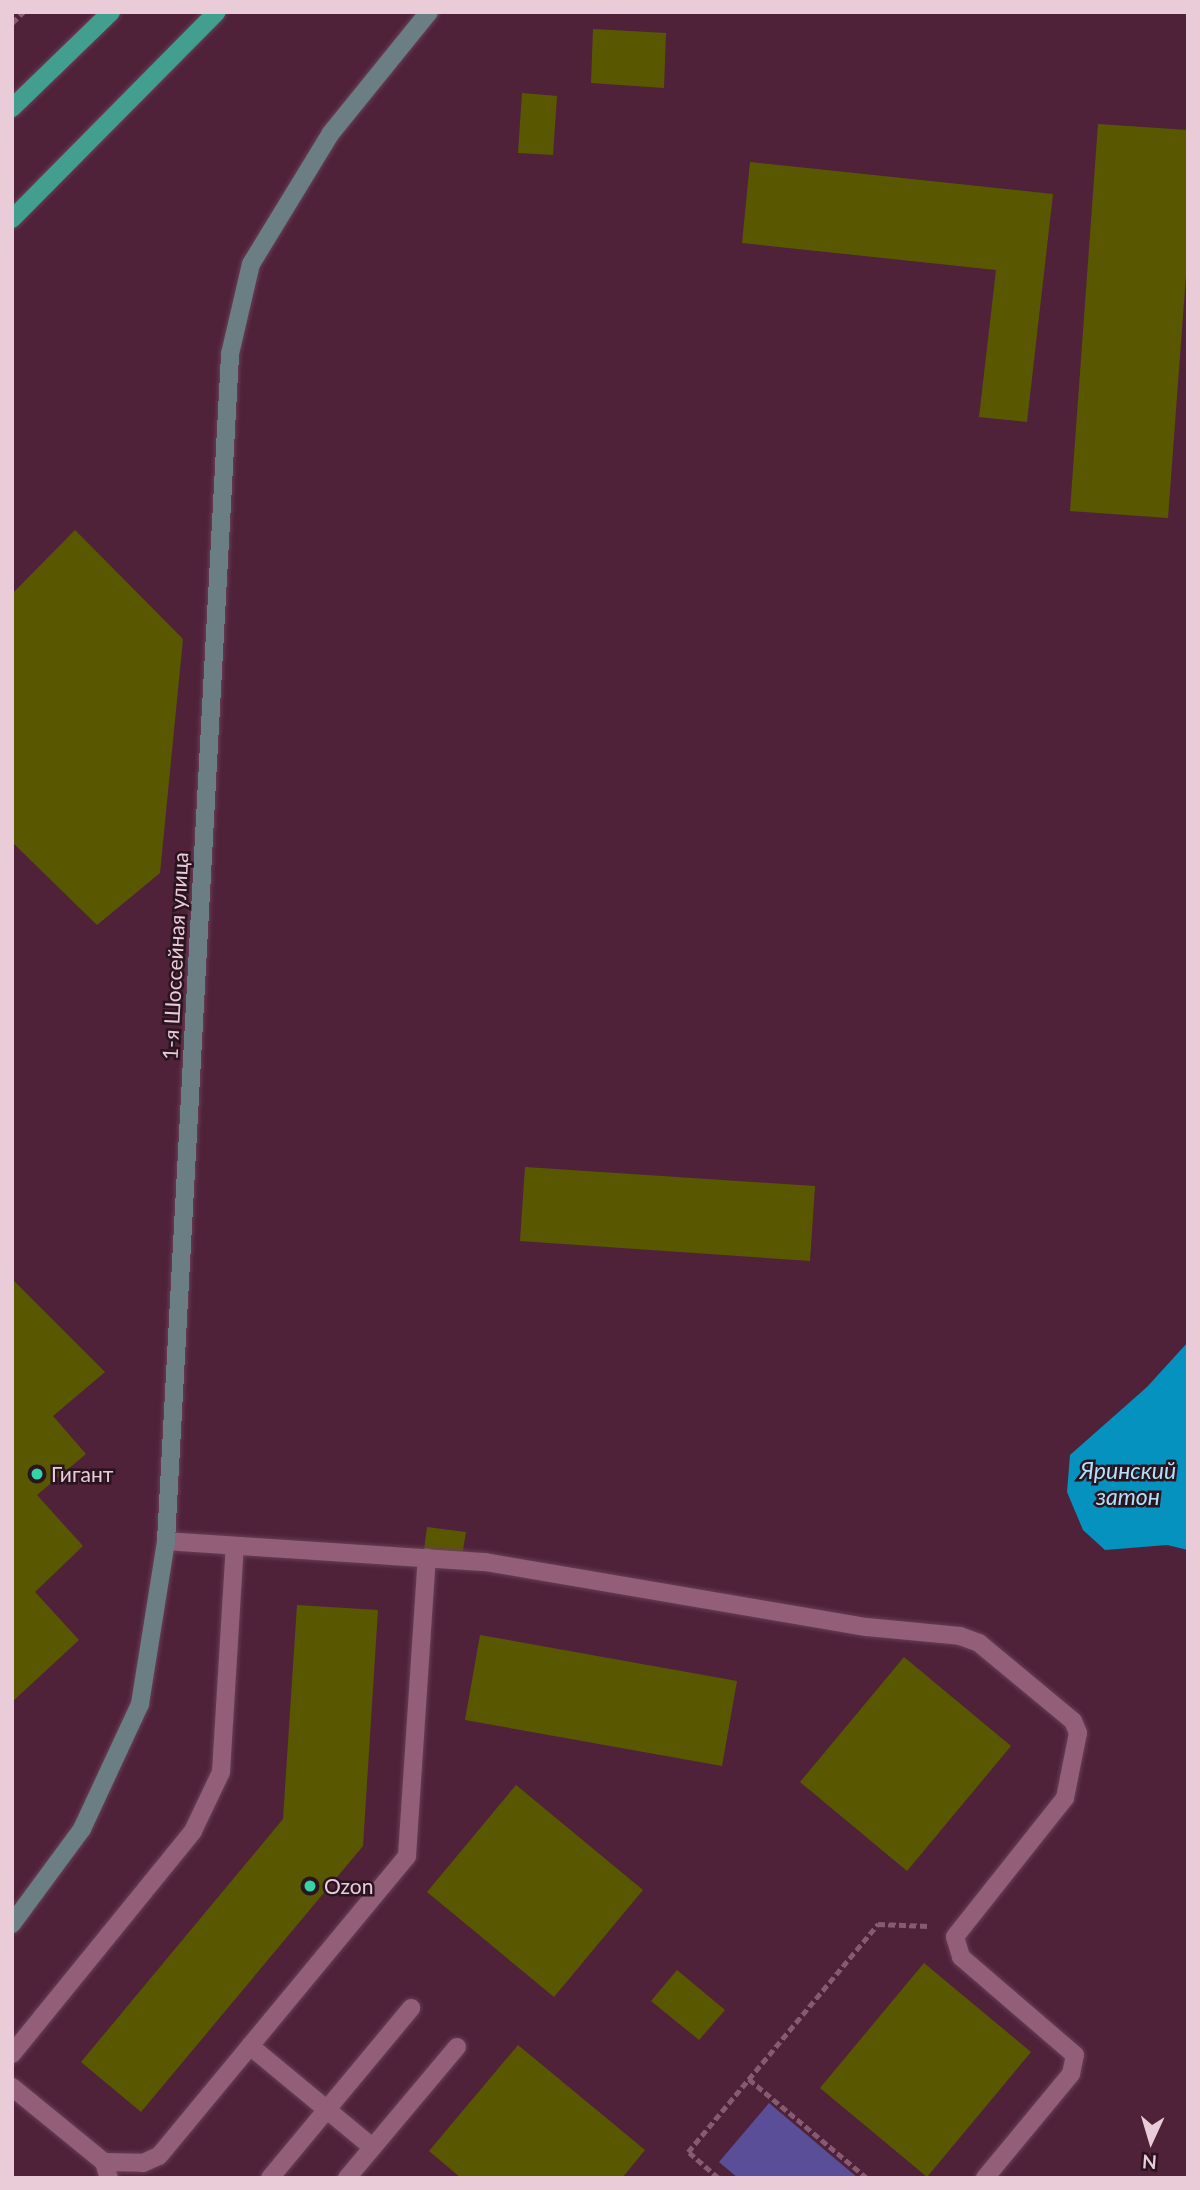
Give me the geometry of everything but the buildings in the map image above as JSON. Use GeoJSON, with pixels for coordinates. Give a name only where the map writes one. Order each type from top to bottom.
{"type":"FeatureCollection","features":[{"type":"Feature","properties":{"kind":"main road"},"geometry":{"type":"LineString","coordinates":[[12,108],[111,12]]}},
{"type":"Feature","properties":{"kind":"main road"},"geometry":{"type":"LineString","coordinates":[[12,219],[217,12]]}},
{"type":"Feature","properties":{"kind":"main road","name":"1-я Шоссейная улица"},"geometry":{"type":"LineString","coordinates":[[12,1924],[82,1829],[140,1704],[166,1541],[230,354],[251,264],[331,133],[429,12]]}},
{"type":"Feature","properties":{"kind":"lane"},"geometry":{"type":"LineString","coordinates":[[166,1541],[485,1562],[867,1627],[960,1636],[979,1643],[1073,1721],[1077,1733],[1061,1804],[958,1928],[955,1948],[961,1956],[1068,2046],[1076,2064],[985,2178]]}},
{"type":"Feature","properties":{"kind":"lane"},"geometry":{"type":"LineString","coordinates":[[12,2054],[152,1886],[192,1831],[221,1772],[235,1546]]}},
{"type":"Feature","properties":{"kind":"lane"},"geometry":{"type":"LineString","coordinates":[[12,2087],[106,2170],[144,2163],[159,2156],[407,1856],[427,1558]]}},
{"type":"Feature","properties":{"kind":"lane"},"geometry":{"type":"LineString","coordinates":[[270,2178],[411,2008]]}},
{"type":"Feature","properties":{"kind":"lane"},"geometry":{"type":"LineString","coordinates":[[250,2046],[372,2147]]}},
{"type":"Feature","properties":{"kind":"lane"},"geometry":{"type":"LineString","coordinates":[[357,2174],[372,2147],[457,2047]]}},
{"type":"Feature","properties":{"kind":"path"},"geometry":{"type":"LineString","coordinates":[[12,23],[23,12]]}},
{"type":"Feature","properties":{"kind":"path"},"geometry":{"type":"LineString","coordinates":[[718,2178],[688,2152],[878,1924],[958,1928]]}},
{"type":"Feature","properties":{"kind":"path"},"geometry":{"type":"LineString","coordinates":[[749,2079],[867,2178]]}},
{"type":"Feature","properties":{"kind":"shaded area"},"geometry":{"type":"Polygon","coordinates":[[[769,2103],[858,2178],[738,2178],[719,2162],[769,2103]]]}},
{"type":"Feature","properties":{"kind":"water","name":"Яринский затон"},"geometry":{"type":"Polygon","coordinates":[[[1188,1342],[1188,1550],[1167,1545],[1105,1550],[1083,1530],[1067,1492],[1070,1455],[1147,1387],[1188,1342]]]}},
{"type":"Feature","properties":{"kind":"place","name":"Гигант"},"geometry":{"type":"Point","coordinates":[37,1474]}},
{"type":"Feature","properties":{"kind":"place","name":"Ozon"},"geometry":{"type":"Point","coordinates":[310,1886]}}]}
